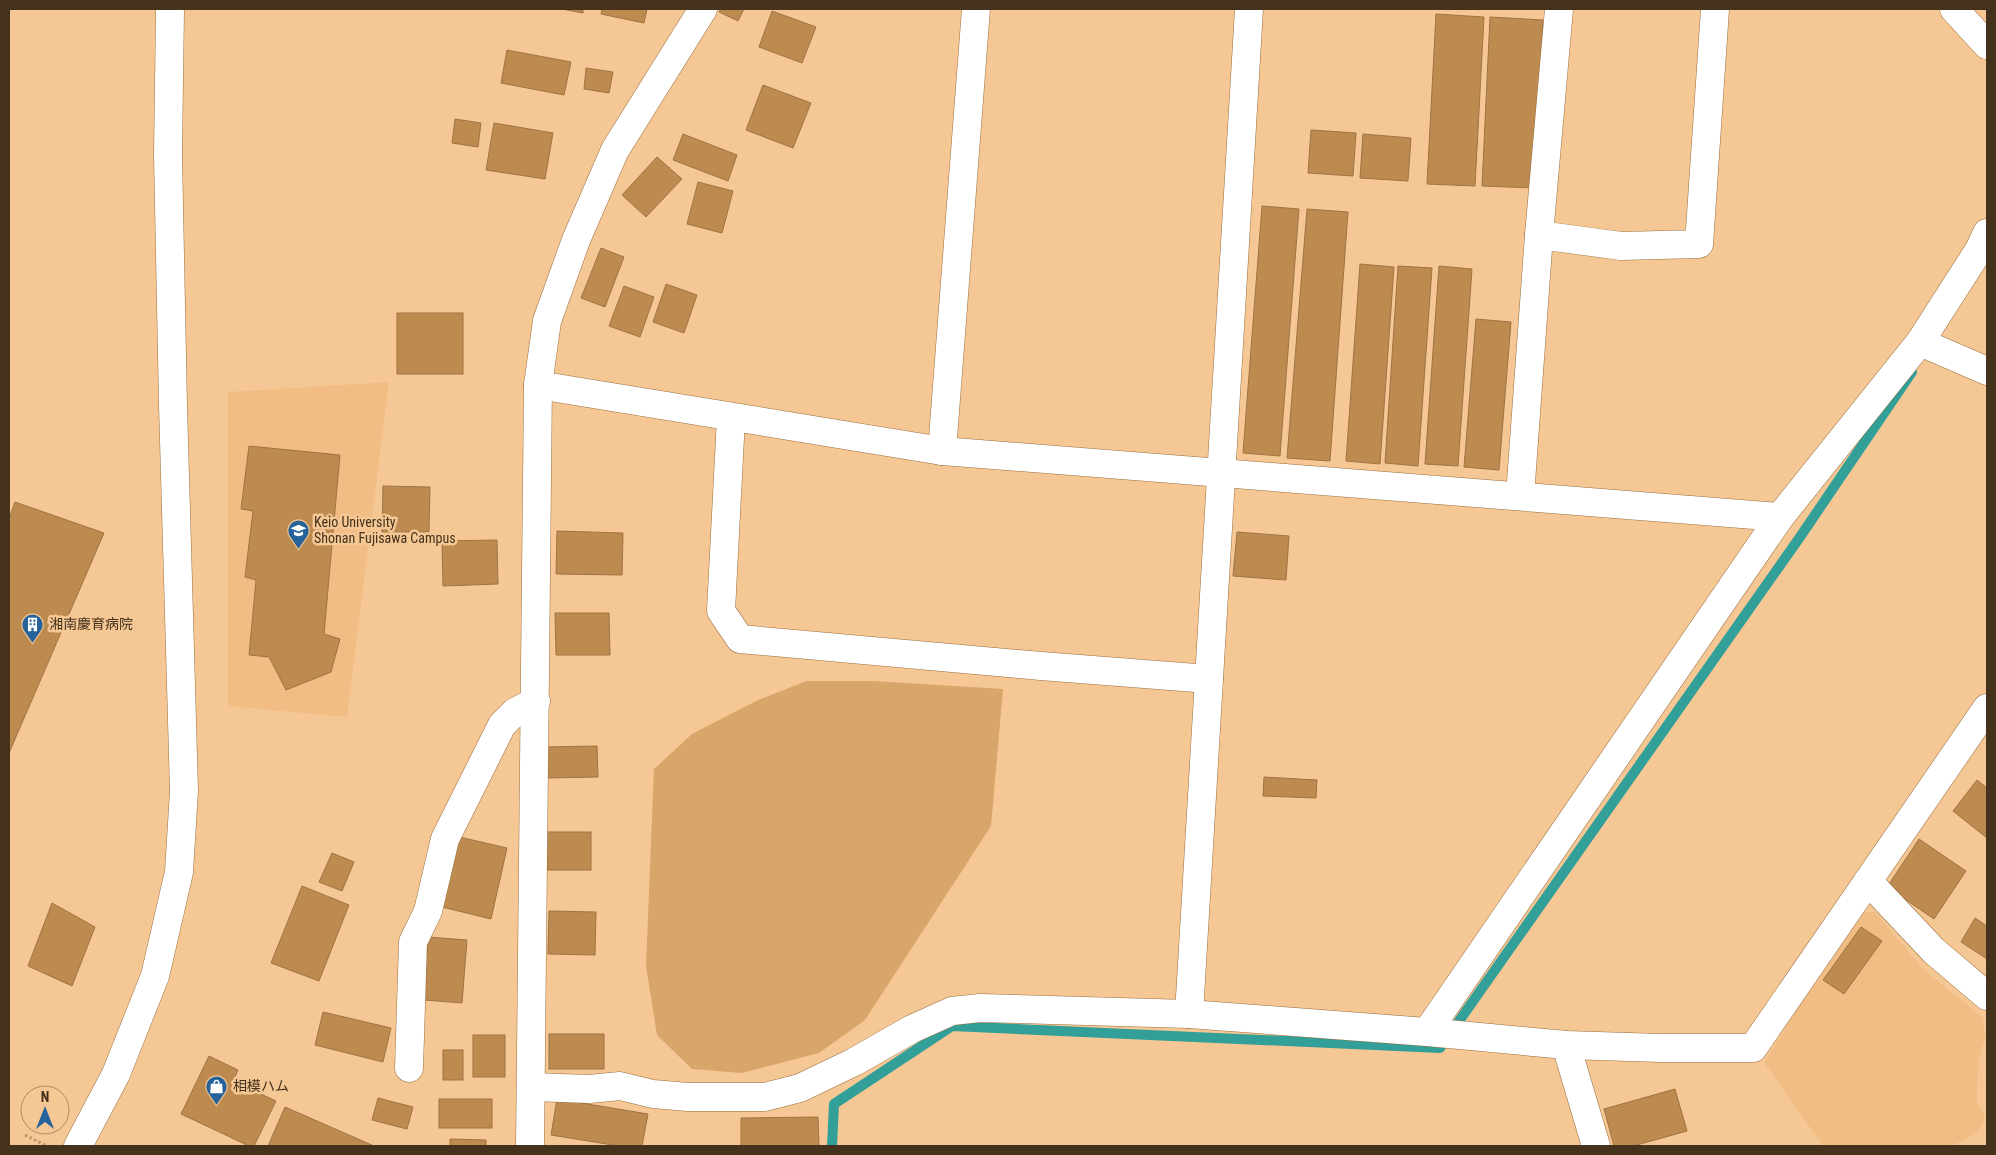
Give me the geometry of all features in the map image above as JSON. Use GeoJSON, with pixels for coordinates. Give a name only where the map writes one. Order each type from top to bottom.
{"type":"FeatureCollection","features":[{"type":"Feature","properties":{"kind":"street"},"geometry":{"type":"LineString","coordinates":[[78,1146],[116,1074],[155,976],[179,872],[184,791],[172,386],[168,155],[170,9]]}},
{"type":"Feature","properties":{"kind":"street"},"geometry":{"type":"LineString","coordinates":[[530,1146],[538,385],[547,321],[576,240],[615,150],[703,9]]}},
{"type":"Feature","properties":{"kind":"street"},"geometry":{"type":"LineString","coordinates":[[942,451],[976,9]]}},
{"type":"Feature","properties":{"kind":"street"},"geometry":{"type":"LineString","coordinates":[[1189,1014],[1249,9]]}},
{"type":"Feature","properties":{"kind":"street"},"geometry":{"type":"LineString","coordinates":[[1520,496],[1539,235],[1559,9]]}},
{"type":"Feature","properties":{"kind":"street"},"geometry":{"type":"LineString","coordinates":[[1539,235],[1621,246],[1699,244],[1715,9]]}},
{"type":"Feature","properties":{"kind":"street"},"geometry":{"type":"LineString","coordinates":[[1954,9],[1987,46]]}},
{"type":"Feature","properties":{"kind":"street"},"geometry":{"type":"LineString","coordinates":[[1427,1032],[1780,517],[1920,342],[1979,250],[1987,233]]}},
{"type":"Feature","properties":{"kind":"street"},"geometry":{"type":"LineString","coordinates":[[1920,342],[1987,371]]}},
{"type":"Feature","properties":{"kind":"street"},"geometry":{"type":"LineString","coordinates":[[538,385],[942,451],[1780,517]]}},
{"type":"Feature","properties":{"kind":"street"},"geometry":{"type":"LineString","coordinates":[[731,418],[721,611],[740,639],[1041,666],[1209,678]]}},
{"type":"Feature","properties":{"kind":"street"},"geometry":{"type":"LineString","coordinates":[[409,1068],[413,942],[428,911],[445,839],[502,725],[515,712],[536,701]]}},
{"type":"Feature","properties":{"kind":"street"},"geometry":{"type":"LineString","coordinates":[[532,1087],[589,1090],[620,1086],[653,1094],[688,1097],[765,1097],[800,1088],[854,1062],[912,1029],[952,1011],[980,1008],[1189,1014],[1427,1032],[1566,1045],[1753,1048],[1987,708]]}},
{"type":"Feature","properties":{"kind":"street"},"geometry":{"type":"LineString","coordinates":[[1868,881],[1934,951],[1987,996]]}},
{"type":"Feature","properties":{"kind":"street"},"geometry":{"type":"LineString","coordinates":[[1566,1045],[1596,1146]]}},
{"type":"Feature","properties":{"kind":"path"},"geometry":{"type":"LineString","coordinates":[[25,1135],[47,1146]]}},
{"type":"Feature","properties":{"kind":"shaded area","name":"Keio University Shonan Fujisawa Campus"},"geometry":{"type":"Polygon","coordinates":[[[389,382],[347,717],[228,706],[228,392],[389,382]]]}},
{"type":"Feature","properties":{"kind":"shaded area"},"geometry":{"type":"Polygon","coordinates":[[[807,681],[873,681],[1003,689],[991,826],[865,1020],[819,1053],[742,1073],[692,1069],[657,1035],[646,966],[654,769],[692,734],[758,700],[807,681]]]}},
{"type":"Feature","properties":{"kind":"shaded area"},"geometry":{"type":"Polygon","coordinates":[[[1859,912],[1875,912],[1924,970],[1983,1018],[1985,1037],[1978,1062],[1977,1101],[1985,1118],[1978,1132],[1952,1146],[1823,1146],[1764,1062],[1859,912]]]}},
{"type":"Feature","properties":{"kind":"building"},"geometry":{"type":"Polygon","coordinates":[[[562,9],[583,9],[583,13],[562,9]]]}},
{"type":"Feature","properties":{"kind":"building"},"geometry":{"type":"Polygon","coordinates":[[[602,9],[647,9],[644,23],[601,14],[602,9]]]}},
{"type":"Feature","properties":{"kind":"building"},"geometry":{"type":"Polygon","coordinates":[[[721,9],[744,9],[738,21],[719,12],[721,9]]]}},
{"type":"Feature","properties":{"kind":"building"},"geometry":{"type":"Polygon","coordinates":[[[772,11],[816,27],[802,63],[759,47],[772,11]]]}},
{"type":"Feature","properties":{"kind":"building"},"geometry":{"type":"Polygon","coordinates":[[[1436,14],[1484,17],[1475,186],[1427,184],[1436,14]]]}},
{"type":"Feature","properties":{"kind":"building"},"geometry":{"type":"Polygon","coordinates":[[[1490,17],[1543,20],[1534,188],[1482,186],[1490,17]]]}},
{"type":"Feature","properties":{"kind":"building"},"geometry":{"type":"Polygon","coordinates":[[[507,50],[571,62],[564,95],[501,83],[507,50]]]}},
{"type":"Feature","properties":{"kind":"building"},"geometry":{"type":"Polygon","coordinates":[[[586,68],[613,72],[609,93],[584,89],[586,68]]]}},
{"type":"Feature","properties":{"kind":"building"},"geometry":{"type":"Polygon","coordinates":[[[763,85],[811,103],[793,148],[746,130],[763,85]]]}},
{"type":"Feature","properties":{"kind":"building"},"geometry":{"type":"Polygon","coordinates":[[[455,119],[481,123],[478,147],[452,143],[455,119]]]}},
{"type":"Feature","properties":{"kind":"building"},"geometry":{"type":"Polygon","coordinates":[[[494,123],[553,133],[545,179],[486,170],[494,123]]]}},
{"type":"Feature","properties":{"kind":"building"},"geometry":{"type":"Polygon","coordinates":[[[1311,130],[1356,133],[1353,176],[1308,173],[1311,130]]]}},
{"type":"Feature","properties":{"kind":"building"},"geometry":{"type":"Polygon","coordinates":[[[683,134],[737,155],[728,181],[673,160],[683,134]]]}},
{"type":"Feature","properties":{"kind":"building"},"geometry":{"type":"Polygon","coordinates":[[[1363,134],[1411,138],[1408,181],[1360,178],[1363,134]]]}},
{"type":"Feature","properties":{"kind":"building"},"geometry":{"type":"Polygon","coordinates":[[[657,157],[682,179],[646,217],[622,195],[657,157]]]}},
{"type":"Feature","properties":{"kind":"building"},"geometry":{"type":"Polygon","coordinates":[[[698,182],[733,191],[722,233],[687,224],[698,182]]]}},
{"type":"Feature","properties":{"kind":"building"},"geometry":{"type":"Polygon","coordinates":[[[1262,206],[1299,209],[1280,456],[1243,453],[1262,206]]]}},
{"type":"Feature","properties":{"kind":"building"},"geometry":{"type":"Polygon","coordinates":[[[1307,209],[1348,212],[1330,461],[1287,458],[1307,209]]]}},
{"type":"Feature","properties":{"kind":"building"},"geometry":{"type":"Polygon","coordinates":[[[601,248],[624,257],[605,307],[581,298],[601,248]]]}},
{"type":"Feature","properties":{"kind":"building"},"geometry":{"type":"Polygon","coordinates":[[[1360,264],[1394,267],[1380,464],[1346,461],[1360,264]]]}},
{"type":"Feature","properties":{"kind":"building"},"geometry":{"type":"Polygon","coordinates":[[[1398,266],[1432,268],[1418,466],[1385,463],[1398,266]]]}},
{"type":"Feature","properties":{"kind":"building"},"geometry":{"type":"Polygon","coordinates":[[[1439,266],[1472,269],[1458,466],[1425,464],[1439,266]]]}},
{"type":"Feature","properties":{"kind":"building"},"geometry":{"type":"Polygon","coordinates":[[[666,284],[697,295],[684,333],[653,322],[666,284]]]}},
{"type":"Feature","properties":{"kind":"building"},"geometry":{"type":"Polygon","coordinates":[[[624,286],[654,297],[640,337],[609,326],[624,286]]]}},
{"type":"Feature","properties":{"kind":"building"},"geometry":{"type":"Polygon","coordinates":[[[397,313],[463,313],[463,374],[397,374],[397,313]]]}},
{"type":"Feature","properties":{"kind":"building"},"geometry":{"type":"Polygon","coordinates":[[[1476,319],[1511,322],[1499,470],[1464,467],[1476,319]]]}},
{"type":"Feature","properties":{"kind":"building"},"geometry":{"type":"Polygon","coordinates":[[[249,446],[340,455],[324,634],[340,639],[331,672],[286,690],[269,657],[249,655],[256,580],[245,577],[253,511],[241,509],[249,446]]]}},
{"type":"Feature","properties":{"kind":"building"},"geometry":{"type":"Polygon","coordinates":[[[383,486],[430,487],[429,532],[382,532],[383,486]]]}},
{"type":"Feature","properties":{"kind":"building","name":"湘南慶育病院"},"geometry":{"type":"Polygon","coordinates":[[[15,502],[104,533],[9,753],[9,519],[15,502]]]}},
{"type":"Feature","properties":{"kind":"building"},"geometry":{"type":"Polygon","coordinates":[[[557,531],[623,533],[622,575],[556,574],[557,531]]]}},
{"type":"Feature","properties":{"kind":"building"},"geometry":{"type":"Polygon","coordinates":[[[1237,532],[1289,536],[1286,580],[1233,576],[1237,532]]]}},
{"type":"Feature","properties":{"kind":"building"},"geometry":{"type":"Polygon","coordinates":[[[497,540],[498,584],[443,586],[442,541],[497,540]]]}},
{"type":"Feature","properties":{"kind":"building"},"geometry":{"type":"Polygon","coordinates":[[[555,613],[609,613],[610,655],[556,655],[555,613]]]}},
{"type":"Feature","properties":{"kind":"building"},"geometry":{"type":"Polygon","coordinates":[[[597,746],[598,777],[547,778],[546,747],[597,746]]]}},
{"type":"Feature","properties":{"kind":"building"},"geometry":{"type":"Polygon","coordinates":[[[1264,777],[1317,780],[1316,798],[1263,796],[1264,777]]]}},
{"type":"Feature","properties":{"kind":"building"},"geometry":{"type":"Polygon","coordinates":[[[1977,780],[1987,788],[1987,838],[1953,811],[1977,780]]]}},
{"type":"Feature","properties":{"kind":"building"},"geometry":{"type":"Polygon","coordinates":[[[547,832],[591,832],[591,870],[547,870],[547,832]]]}},
{"type":"Feature","properties":{"kind":"building"},"geometry":{"type":"Polygon","coordinates":[[[455,836],[507,848],[491,919],[438,906],[455,836]]]}},
{"type":"Feature","properties":{"kind":"building"},"geometry":{"type":"Polygon","coordinates":[[[1919,839],[1966,871],[1934,919],[1887,887],[1919,839]]]}},
{"type":"Feature","properties":{"kind":"building"},"geometry":{"type":"Polygon","coordinates":[[[332,853],[354,862],[342,891],[319,882],[332,853]]]}},
{"type":"Feature","properties":{"kind":"building"},"geometry":{"type":"Polygon","coordinates":[[[302,886],[349,905],[319,981],[271,963],[302,886]]]}},
{"type":"Feature","properties":{"kind":"building"},"geometry":{"type":"Polygon","coordinates":[[[52,903],[95,927],[72,986],[28,966],[52,903]]]}},
{"type":"Feature","properties":{"kind":"building"},"geometry":{"type":"Polygon","coordinates":[[[549,911],[596,912],[595,955],[548,954],[549,911]]]}},
{"type":"Feature","properties":{"kind":"building"},"geometry":{"type":"Polygon","coordinates":[[[1975,918],[1987,926],[1987,959],[1961,942],[1975,918]]]}},
{"type":"Feature","properties":{"kind":"building"},"geometry":{"type":"Polygon","coordinates":[[[1861,927],[1882,941],[1844,994],[1823,980],[1861,927]]]}},
{"type":"Feature","properties":{"kind":"building"},"geometry":{"type":"Polygon","coordinates":[[[428,937],[467,940],[462,1003],[424,1000],[428,937]]]}},
{"type":"Feature","properties":{"kind":"building"},"geometry":{"type":"Polygon","coordinates":[[[323,1012],[391,1028],[383,1062],[315,1045],[323,1012]]]}},
{"type":"Feature","properties":{"kind":"building"},"geometry":{"type":"Polygon","coordinates":[[[549,1034],[604,1034],[604,1069],[549,1069],[549,1034]]]}},
{"type":"Feature","properties":{"kind":"building"},"geometry":{"type":"Polygon","coordinates":[[[473,1035],[505,1035],[505,1077],[473,1077],[473,1035]]]}},
{"type":"Feature","properties":{"kind":"building"},"geometry":{"type":"Polygon","coordinates":[[[443,1050],[463,1050],[463,1080],[443,1080],[443,1050]]]}},
{"type":"Feature","properties":{"kind":"building"},"geometry":{"type":"Polygon","coordinates":[[[209,1056],[238,1070],[233,1081],[276,1101],[254,1146],[249,1146],[181,1114],[209,1056]]]}},
{"type":"Feature","properties":{"kind":"building"},"geometry":{"type":"Polygon","coordinates":[[[1675,1089],[1687,1131],[1633,1146],[1614,1146],[1604,1109],[1675,1089]]]}},
{"type":"Feature","properties":{"kind":"building"},"geometry":{"type":"Polygon","coordinates":[[[378,1098],[413,1107],[407,1129],[372,1120],[378,1098]]]}},
{"type":"Feature","properties":{"kind":"building"},"geometry":{"type":"Polygon","coordinates":[[[439,1099],[492,1099],[492,1128],[439,1128],[439,1099]]]}},
{"type":"Feature","properties":{"kind":"building"},"geometry":{"type":"Polygon","coordinates":[[[557,1099],[648,1114],[642,1146],[619,1146],[551,1135],[557,1099]]]}},
{"type":"Feature","properties":{"kind":"building"},"geometry":{"type":"Polygon","coordinates":[[[285,1107],[374,1146],[268,1146],[285,1107]]]}},
{"type":"Feature","properties":{"kind":"building"},"geometry":{"type":"Polygon","coordinates":[[[818,1117],[819,1146],[741,1146],[741,1118],[818,1117]]]}},
{"type":"Feature","properties":{"kind":"building"},"geometry":{"type":"Polygon","coordinates":[[[450,1139],[486,1140],[486,1146],[450,1146],[450,1139]]]}},
{"type":"Feature","properties":{"kind":"waterway"},"geometry":{"type":"LineString","coordinates":[[832,1146],[834,1104],[952,1026],[1440,1048],[1800,537],[1912,372]]}},
{"type":"Feature","properties":{"kind":"place","name":"Keio University Shonan Fujisawa Campus"},"geometry":{"type":"Point","coordinates":[298,549]}},
{"type":"Feature","properties":{"kind":"place","name":"湘南慶育病院"},"geometry":{"type":"Point","coordinates":[33,643]}},
{"type":"Feature","properties":{"kind":"place","name":"相模ハム"},"geometry":{"type":"Point","coordinates":[217,1105]}}]}
